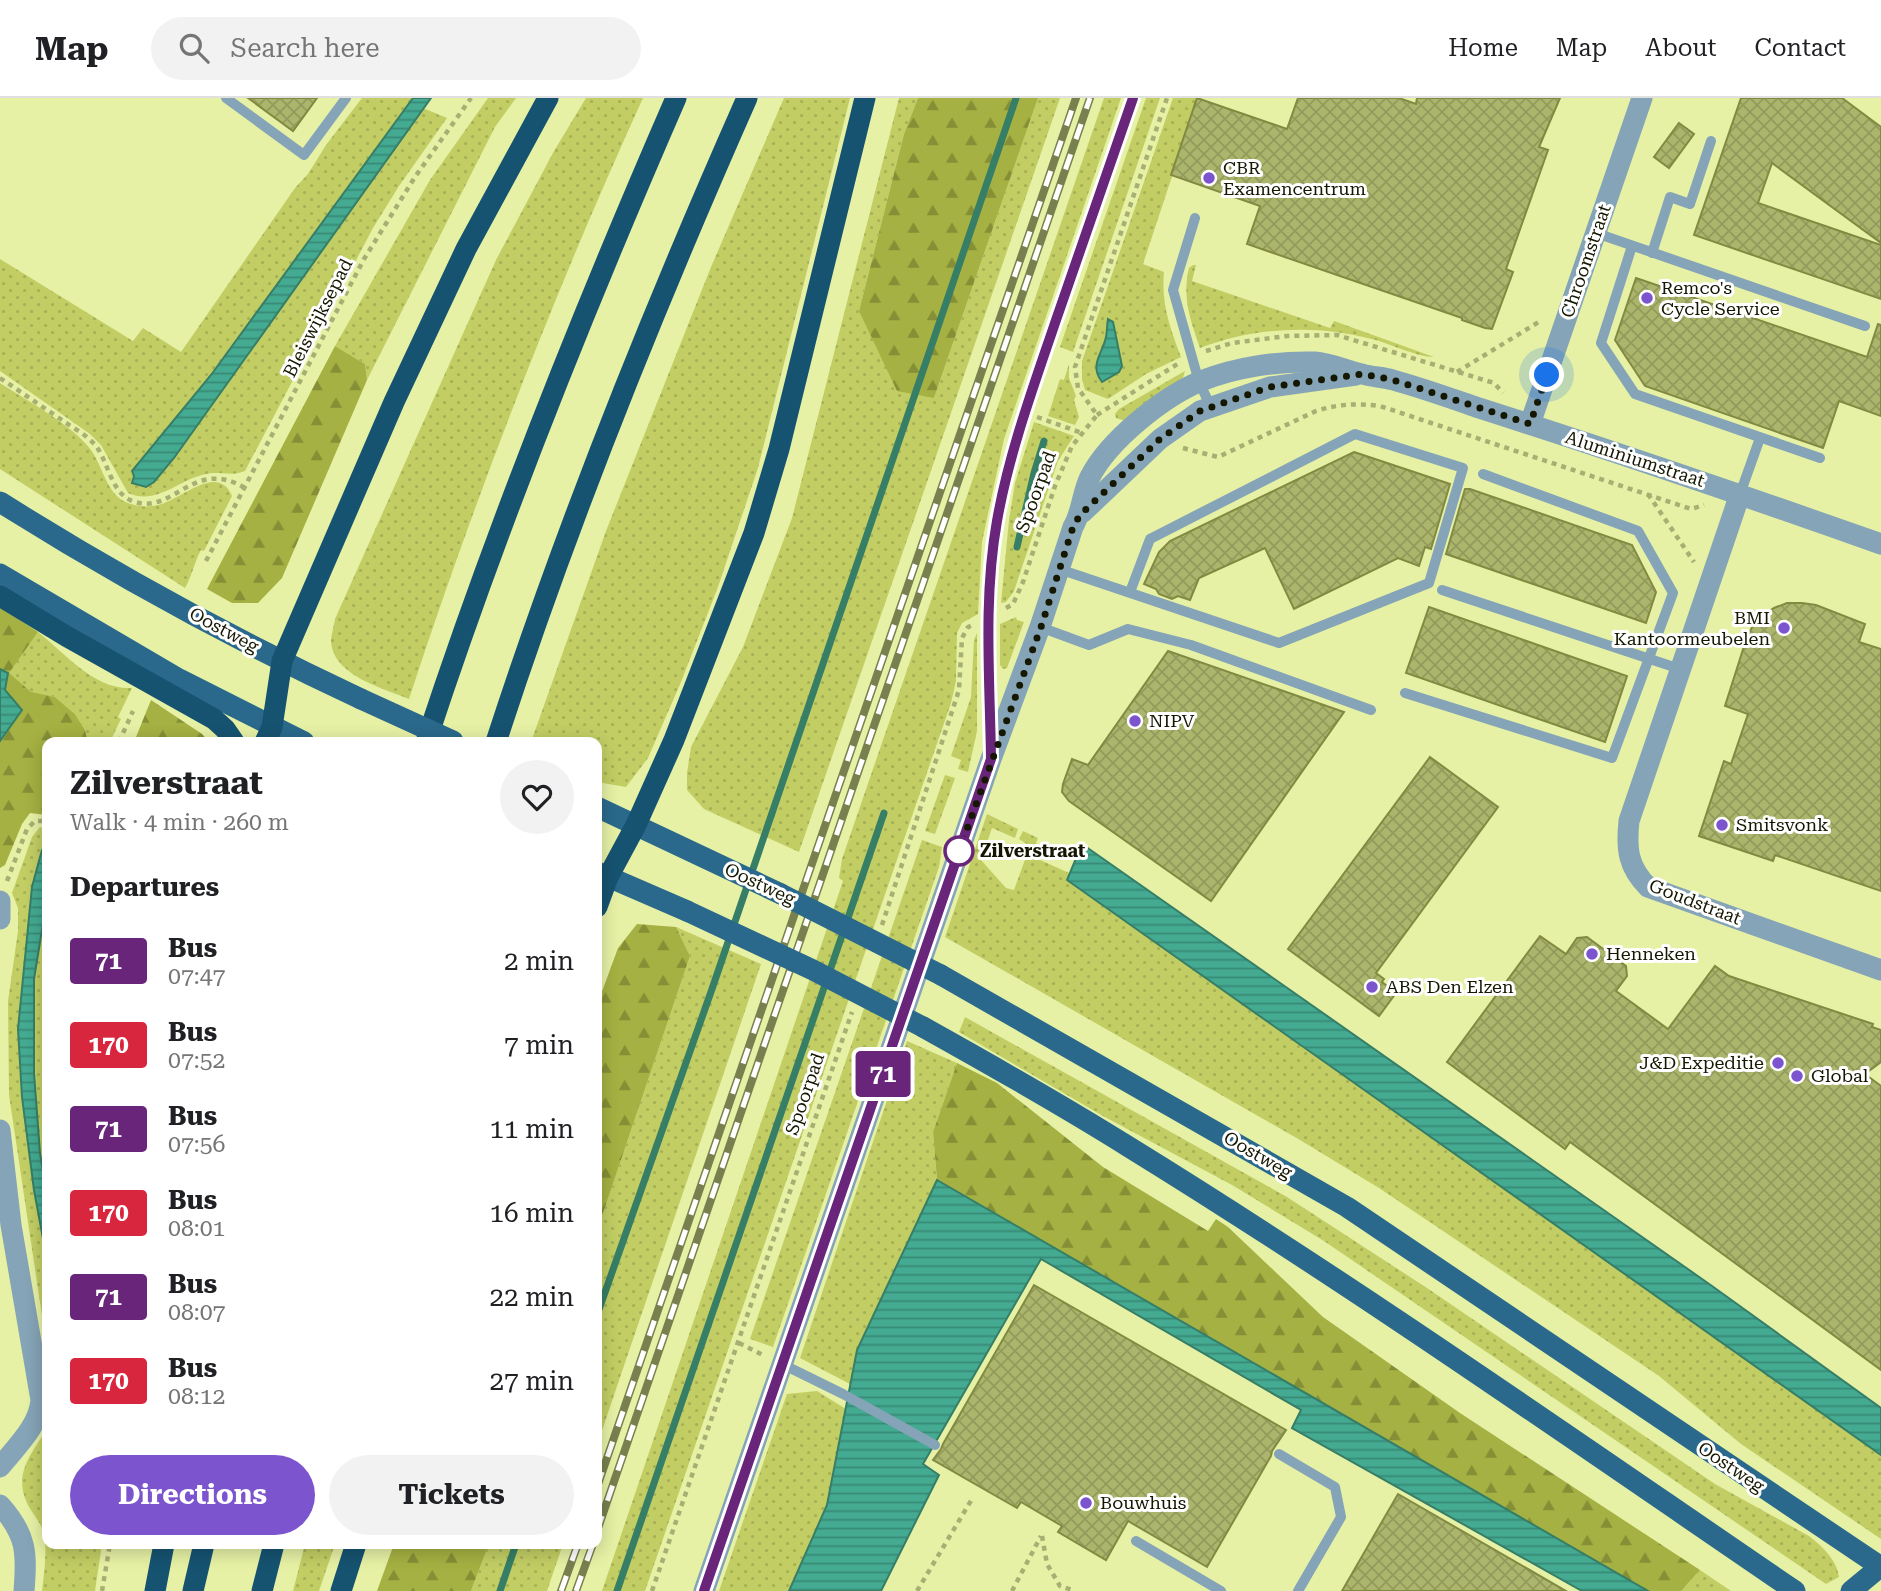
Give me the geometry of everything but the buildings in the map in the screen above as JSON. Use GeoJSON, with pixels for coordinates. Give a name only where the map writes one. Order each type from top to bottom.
{"type":"FeatureCollection","features":[{"type":"Feature","properties":{"kind":"highway"},"geometry":{"type":"LineString","coordinates":[[268,734],[282,661],[421,341],[485,211],[548,98]]}},
{"type":"Feature","properties":{"kind":"highway"},"geometry":{"type":"LineString","coordinates":[[428,737],[500,530],[550,400],[621,223],[676,98]]}},
{"type":"Feature","properties":{"kind":"highway"},"geometry":{"type":"LineString","coordinates":[[498,737],[580,506],[675,264],[747,98]]}},
{"type":"Feature","properties":{"kind":"highway"},"geometry":{"type":"LineString","coordinates":[[603,875],[636,825],[710,651],[754,533],[779,449],[865,98]]}},
{"type":"Feature","properties":{"kind":"highway"},"geometry":{"type":"LineString","coordinates":[[0,596],[214,719],[231,737]]}},
{"type":"Feature","properties":{"kind":"highway"},"geometry":{"type":"LineString","coordinates":[[155,1591],[163,1549]]}},
{"type":"Feature","properties":{"kind":"highway"},"geometry":{"type":"LineString","coordinates":[[193,1591],[203,1549]]}},
{"type":"Feature","properties":{"kind":"highway"},"geometry":{"type":"LineString","coordinates":[[262,1591],[273,1549]]}},
{"type":"Feature","properties":{"kind":"highway"},"geometry":{"type":"LineString","coordinates":[[341,1591],[354,1549]]}},
{"type":"Feature","properties":{"kind":"main road","name":"Oostweg"},"geometry":{"type":"LineString","coordinates":[[0,502],[151,591],[282,661],[445,737]]}},
{"type":"Feature","properties":{"kind":"main road"},"geometry":{"type":"LineString","coordinates":[[0,573],[268,734]]}},
{"type":"Feature","properties":{"kind":"main road","name":"Oostweg"},"geometry":{"type":"LineString","coordinates":[[602,809],[824,915],[941,975],[1347,1207],[1880,1567]]}},
{"type":"Feature","properties":{"kind":"main road"},"geometry":{"type":"LineString","coordinates":[[603,875],[813,970],[923,1027],[1083,1119],[1415,1333],[1795,1591]]}},
{"type":"Feature","properties":{"kind":"main road"},"geometry":{"type":"LineString","coordinates":[[1851,1591],[1880,1567]]}},
{"type":"Feature","properties":{"kind":"main road"},"geometry":{"type":"LineString","coordinates":[[1873,1591],[1880,1567]]}},
{"type":"Feature","properties":{"kind":"street","name":"Chroomstraat"},"geometry":{"type":"LineString","coordinates":[[1530,424],[1642,98]]}},
{"type":"Feature","properties":{"kind":"street"},"geometry":{"type":"LineString","coordinates":[[704,1591],[991,759],[1080,515],[1090,478],[1112,448],[1160,405],[1199,382],[1229,372],[1270,364],[1318,362],[1390,379],[1530,424]]}},
{"type":"Feature","properties":{"kind":"street"},"geometry":{"type":"LineString","coordinates":[[1080,515],[1160,439],[1200,411],[1270,387],[1362,374]]}},
{"type":"Feature","properties":{"kind":"street","name":"Aluminiumstraat"},"geometry":{"type":"LineString","coordinates":[[1530,424],[1881,544]]}},
{"type":"Feature","properties":{"kind":"street","name":"Goudstraat"},"geometry":{"type":"LineString","coordinates":[[1740,494],[1629,821],[1626,843],[1629,861],[1637,876],[1648,887],[1881,970]]}},
{"type":"Feature","properties":{"kind":"street"},"geometry":{"type":"LineString","coordinates":[[0,1130],[11,1225],[41,1400],[34,1424],[0,1467]]}},
{"type":"Feature","properties":{"kind":"street"},"geometry":{"type":"LineString","coordinates":[[0,1505],[19,1529],[25,1545],[24,1591]]}},
{"type":"Feature","properties":{"kind":"lane"},"geometry":{"type":"LineString","coordinates":[[226,98],[304,155],[346,98]]}},
{"type":"Feature","properties":{"kind":"lane","name":"Spoorpad"},"geometry":{"type":"LineString","coordinates":[[991,759],[989,617],[996,523],[1008,469],[1025,413],[1133,98]]}},
{"type":"Feature","properties":{"kind":"lane"},"geometry":{"type":"LineString","coordinates":[[1652,253],[1670,197],[1690,204],[1711,141]]}},
{"type":"Feature","properties":{"kind":"lane"},"geometry":{"type":"LineString","coordinates":[[1195,218],[1173,290],[1199,382],[1211,407]]}},
{"type":"Feature","properties":{"kind":"lane"},"geometry":{"type":"LineString","coordinates":[[1595,233],[1865,326]]}},
{"type":"Feature","properties":{"kind":"lane"},"geometry":{"type":"LineString","coordinates":[[1632,246],[1601,343],[1635,394],[1820,458]]}},
{"type":"Feature","properties":{"kind":"lane"},"geometry":{"type":"LineString","coordinates":[[1059,569],[1279,643],[1429,583],[1464,468],[1355,434],[1150,539],[1130,592]]}},
{"type":"Feature","properties":{"kind":"lane"},"geometry":{"type":"LineString","coordinates":[[1740,494],[1760,438]]}},
{"type":"Feature","properties":{"kind":"lane"},"geometry":{"type":"LineString","coordinates":[[1405,694],[1612,758],[1673,593],[1638,531],[1483,474]]}},
{"type":"Feature","properties":{"kind":"lane"},"geometry":{"type":"LineString","coordinates":[[1442,590],[1680,669]]}},
{"type":"Feature","properties":{"kind":"lane"},"geometry":{"type":"LineString","coordinates":[[1041,627],[1088,645],[1128,629],[1191,645],[1371,710]]}},
{"type":"Feature","properties":{"kind":"lane"},"geometry":{"type":"LineString","coordinates":[[782,1364],[935,1445]]}},
{"type":"Feature","properties":{"kind":"lane"},"geometry":{"type":"LineString","coordinates":[[1279,1454],[1335,1487],[1341,1517],[1298,1591]]}},
{"type":"Feature","properties":{"kind":"lane"},"geometry":{"type":"LineString","coordinates":[[1136,1541],[1221,1591]]}},
{"type":"Feature","properties":{"kind":"path","name":"Bleiswijksepad"},"geometry":{"type":"LineString","coordinates":[[206,561],[364,259],[415,177],[471,98]]}},
{"type":"Feature","properties":{"kind":"path","name":"Spoorpad"},"geometry":{"type":"LineString","coordinates":[[881,930],[959,690],[962,638],[968,627],[1013,604],[1072,446],[1097,415],[1078,388],[1075,367],[1167,98]]}},
{"type":"Feature","properties":{"kind":"path"},"geometry":{"type":"LineString","coordinates":[[1457,373],[1572,301]]}},
{"type":"Feature","properties":{"kind":"path"},"geometry":{"type":"LineString","coordinates":[[0,378],[83,434],[96,447],[120,493],[135,502],[154,502],[214,477],[232,480],[245,488]]}},
{"type":"Feature","properties":{"kind":"path"},"geometry":{"type":"LineString","coordinates":[[1025,413],[1082,433]]}},
{"type":"Feature","properties":{"kind":"path"},"geometry":{"type":"LineString","coordinates":[[1648,493],[1709,584]]}},
{"type":"Feature","properties":{"kind":"path"},"geometry":{"type":"LineString","coordinates":[[121,737],[133,711]]}},
{"type":"Feature","properties":{"kind":"path"},"geometry":{"type":"LineString","coordinates":[[0,908],[8,875],[27,829],[35,821],[42,821]]}},
{"type":"Feature","properties":{"kind":"path","name":"Spoorpad"},"geometry":{"type":"LineString","coordinates":[[652,1591],[854,1007]]}},
{"type":"Feature","properties":{"kind":"path"},"geometry":{"type":"LineString","coordinates":[[917,1591],[972,1499]]}},
{"type":"Feature","properties":{"kind":"path"},"geometry":{"type":"LineString","coordinates":[[1013,1591],[1042,1535],[1047,1564],[1060,1586],[1075,1591]]}},
{"type":"Feature","properties":{"kind":"path"},"geometry":{"type":"LineString","coordinates":[[102,1591],[109,1549]]}},
{"type":"Feature","properties":{"kind":"green space"},"geometry":{"type":"Polygon","coordinates":[[[362,98],[413,98],[211,375],[132,471],[174,458],[423,108],[447,118],[373,228],[245,471],[235,474],[206,474],[149,496],[128,493],[101,445],[90,434],[0,371],[0,259],[133,341],[143,328],[181,352],[295,188],[362,98]]]}},
{"type":"Feature","properties":{"kind":"green space"},"geometry":{"type":"Polygon","coordinates":[[[488,98],[516,98],[495,127],[367,380],[365,364],[335,346],[430,180],[488,98]]]}},
{"type":"Feature","properties":{"kind":"green space"},"geometry":{"type":"Polygon","coordinates":[[[586,98],[643,98],[578,245],[518,395],[461,546],[409,699],[361,679],[341,664],[334,654],[331,642],[335,619],[496,260],[554,151],[586,98]]]}},
{"type":"Feature","properties":{"kind":"green space"},"geometry":{"type":"Polygon","coordinates":[[[784,98],[850,98],[758,468],[718,587],[648,758],[626,787],[602,783],[602,737],[533,737],[606,531],[711,267],[784,98]]]}},
{"type":"Feature","properties":{"kind":"green space"},"geometry":{"type":"Polygon","coordinates":[[[899,98],[918,98],[904,134],[859,311],[934,398],[1038,98],[1060,98],[799,852],[704,809],[687,790],[687,773],[691,747],[743,647],[792,518],[899,98]]]}},
{"type":"Feature","properties":{"kind":"green space"},"geometry":{"type":"Polygon","coordinates":[[[918,98],[1038,98],[934,398],[897,391],[859,311],[904,134],[918,98]]]}},
{"type":"Feature","properties":{"kind":"green space"},"geometry":{"type":"Polygon","coordinates":[[[1104,98],[1121,98],[1004,439],[982,542],[978,614],[962,623],[957,633],[956,681],[951,703],[645,1591],[602,1591],[843,881],[839,878],[842,859],[1104,98]]]}},
{"type":"Feature","properties":{"kind":"green space"},"geometry":{"type":"Polygon","coordinates":[[[1146,98],[1160,98],[1073,352],[1060,347],[1146,98]]]}},
{"type":"Feature","properties":{"kind":"green space"},"geometry":{"type":"Polygon","coordinates":[[[1173,98],[1198,98],[1143,264],[1164,272],[1165,305],[1181,357],[1146,374],[1108,399],[1085,390],[1082,361],[1173,98]]]}},
{"type":"Feature","properties":{"kind":"green space"},"geometry":{"type":"Polygon","coordinates":[[[1196,265],[1192,281],[1330,328],[1334,321],[1434,357],[1351,334],[1307,330],[1264,332],[1200,348],[1190,318],[1186,289],[1189,268],[1196,265]]]}},
{"type":"Feature","properties":{"kind":"green space"},"geometry":{"type":"Polygon","coordinates":[[[335,346],[365,364],[367,380],[282,578],[258,603],[232,603],[207,589],[335,346]]]}},
{"type":"Feature","properties":{"kind":"green space"},"geometry":{"type":"Polygon","coordinates":[[[1069,364],[1069,378],[1076,396],[1074,400],[1079,417],[1075,425],[1048,416],[1060,379],[1064,380],[1069,364]]]}},
{"type":"Feature","properties":{"kind":"green space"},"geometry":{"type":"Polygon","coordinates":[[[1185,371],[1182,381],[1125,421],[1116,418],[1115,414],[1119,409],[1185,371]]]}},
{"type":"Feature","properties":{"kind":"green space"},"geometry":{"type":"Polygon","coordinates":[[[0,383],[49,414],[83,441],[91,450],[111,489],[123,501],[138,506],[155,506],[208,483],[218,482],[226,486],[232,496],[204,551],[201,550],[185,588],[0,469],[0,383]]]}},
{"type":"Feature","properties":{"kind":"green space"},"geometry":{"type":"Polygon","coordinates":[[[1034,422],[1074,436],[1058,461],[1014,591],[1006,602],[1001,603],[1015,483],[1034,422]]]}},
{"type":"Feature","properties":{"kind":"green space"},"geometry":{"type":"Polygon","coordinates":[[[0,607],[38,632],[9,673],[31,692],[55,697],[75,714],[87,737],[42,737],[42,814],[30,813],[22,824],[5,865],[0,868],[0,741],[21,710],[5,690],[8,673],[0,669],[0,607]]]}},
{"type":"Feature","properties":{"kind":"green space"},"geometry":{"type":"Polygon","coordinates":[[[1016,617],[1024,622],[1007,668],[1003,669],[1000,665],[1000,624],[1016,617]]]}},
{"type":"Feature","properties":{"kind":"green space"},"geometry":{"type":"Polygon","coordinates":[[[38,632],[93,677],[118,687],[132,688],[118,717],[121,719],[112,737],[87,737],[75,714],[55,697],[31,693],[8,673],[38,632]]]}},
{"type":"Feature","properties":{"kind":"green space"},"geometry":{"type":"Polygon","coordinates":[[[977,633],[977,731],[968,772],[958,769],[961,760],[951,756],[971,697],[974,640],[977,633]]]}},
{"type":"Feature","properties":{"kind":"green space"},"geometry":{"type":"Polygon","coordinates":[[[151,700],[205,737],[136,737],[151,700]]]}},
{"type":"Feature","properties":{"kind":"green space"},"geometry":{"type":"Polygon","coordinates":[[[945,775],[955,778],[935,834],[925,831],[945,775]]]}},
{"type":"Feature","properties":{"kind":"green space"},"geometry":{"type":"Polygon","coordinates":[[[987,814],[1018,829],[1015,838],[992,828],[981,860],[1006,888],[1014,890],[1030,846],[1019,839],[1023,831],[1038,838],[1036,843],[1043,847],[1038,859],[1069,873],[1067,880],[1881,1455],[1881,1539],[1741,1444],[1659,1376],[1379,1188],[945,937],[987,814]]]}},
{"type":"Feature","properties":{"kind":"green space"},"geometry":{"type":"Polygon","coordinates":[[[42,828],[42,850],[32,887],[18,1029],[22,1097],[42,1233],[42,1316],[9,1095],[8,1001],[18,931],[18,908],[12,893],[32,837],[42,828]]]}},
{"type":"Feature","properties":{"kind":"green space"},"geometry":{"type":"Polygon","coordinates":[[[922,840],[942,847],[939,867],[773,1347],[750,1339],[922,840]]]}},
{"type":"Feature","properties":{"kind":"green space"},"geometry":{"type":"Polygon","coordinates":[[[637,924],[676,927],[690,956],[602,1216],[602,991],[618,948],[637,924]]]}},
{"type":"Feature","properties":{"kind":"green space"},"geometry":{"type":"Polygon","coordinates":[[[676,927],[761,964],[602,1430],[602,1216],[690,956],[676,927]]]}},
{"type":"Feature","properties":{"kind":"green space"},"geometry":{"type":"Polygon","coordinates":[[[42,930],[42,1166],[34,1073],[34,979],[42,930]]]}},
{"type":"Feature","properties":{"kind":"green space"},"geometry":{"type":"Polygon","coordinates":[[[965,1017],[1287,1197],[1427,1288],[1715,1484],[1809,1536],[1832,1559],[1839,1577],[1826,1584],[1324,1241],[1232,1185],[1103,1116],[959,1032],[965,1017]]]}},
{"type":"Feature","properties":{"kind":"green space"},"geometry":{"type":"Polygon","coordinates":[[[907,1041],[957,1063],[933,1132],[937,1180],[857,1350],[850,1384],[800,1358],[907,1041]]]}},
{"type":"Feature","properties":{"kind":"green space"},"geometry":{"type":"Polygon","coordinates":[[[957,1063],[997,1083],[1103,1167],[1208,1231],[1216,1219],[1228,1227],[1323,1317],[1460,1413],[1700,1570],[1681,1591],[1648,1591],[937,1180],[933,1132],[957,1063]]]}},
{"type":"Feature","properties":{"kind":"green space"},"geometry":{"type":"Polygon","coordinates":[[[817,1391],[846,1409],[827,1505],[789,1591],[719,1591],[787,1394],[817,1391]]]}},
{"type":"Feature","properties":{"kind":"green space"},"geometry":{"type":"Polygon","coordinates":[[[42,1437],[42,1527],[23,1492],[23,1473],[30,1455],[42,1437]]]}},
{"type":"Feature","properties":{"kind":"green space"},"geometry":{"type":"Polygon","coordinates":[[[45,1549],[101,1549],[95,1591],[42,1591],[45,1549]]]}},
{"type":"Feature","properties":{"kind":"green space"},"geometry":{"type":"Polygon","coordinates":[[[304,1549],[333,1549],[319,1591],[293,1591],[304,1549]]]}},
{"type":"Feature","properties":{"kind":"green space"},"geometry":{"type":"Polygon","coordinates":[[[392,1549],[487,1549],[471,1591],[377,1591],[392,1549]]]}},
{"type":"Feature","properties":{"kind":"green space"},"geometry":{"type":"Polygon","coordinates":[[[487,1549],[561,1549],[547,1591],[471,1591],[487,1549]]]}},
{"type":"Feature","properties":{"kind":"green space"},"geometry":{"type":"Polygon","coordinates":[[[1700,1570],[1731,1591],[1681,1591],[1700,1570]]]}},
{"type":"Feature","properties":{"kind":"water"},"geometry":{"type":"Polygon","coordinates":[[[413,98],[431,98],[174,458],[154,482],[146,487],[132,483],[132,471],[211,375],[413,98]]]}},
{"type":"Feature","properties":{"kind":"water"},"geometry":{"type":"Polygon","coordinates":[[[1108,319],[1113,322],[1122,366],[1119,372],[1102,382],[1096,365],[1106,337],[1108,319]]]}},
{"type":"Feature","properties":{"kind":"water"},"geometry":{"type":"Polygon","coordinates":[[[0,669],[8,673],[5,690],[22,710],[0,741],[0,669]]]}},
{"type":"Feature","properties":{"kind":"water"},"geometry":{"type":"Polygon","coordinates":[[[1082,844],[1712,1286],[1881,1408],[1881,1455],[1067,880],[1082,844]]]}},
{"type":"Feature","properties":{"kind":"water"},"geometry":{"type":"Polygon","coordinates":[[[42,850],[42,930],[34,979],[34,1073],[42,1166],[42,1233],[22,1097],[18,1029],[32,887],[42,850]]]}},
{"type":"Feature","properties":{"kind":"water"},"geometry":{"type":"Polygon","coordinates":[[[937,1180],[1648,1591],[1582,1591],[1292,1428],[1301,1410],[1041,1259],[923,1464],[939,1475],[881,1591],[789,1591],[827,1505],[857,1350],[937,1180]]]}},
{"type":"Feature","properties":{"kind":"waterway"},"geometry":{"type":"LineString","coordinates":[[602,1301],[712,989],[1016,98]]}},
{"type":"Feature","properties":{"kind":"waterway"},"geometry":{"type":"LineString","coordinates":[[1017,547],[1044,441]]}},
{"type":"Feature","properties":{"kind":"waterway"},"geometry":{"type":"LineString","coordinates":[[617,1591],[884,813]]}},
{"type":"Feature","properties":{"kind":"waterway"},"geometry":{"type":"LineString","coordinates":[[500,1591],[514,1549]]}},
{"type":"Feature","properties":{"kind":"railway"},"geometry":{"type":"LineString","coordinates":[[602,1473],[1076,98]]}},
{"type":"Feature","properties":{"kind":"railway"},"geometry":{"type":"LineString","coordinates":[[602,1516],[1090,98]]}},
{"type":"Feature","properties":{"kind":"railway"},"geometry":{"type":"LineString","coordinates":[[561,1591],[576,1549]]}},
{"type":"Feature","properties":{"kind":"railway"},"geometry":{"type":"LineString","coordinates":[[576,1591],[591,1549]]}},
{"type":"Feature","properties":{"kind":"bus line","name":"71"},"geometry":{"type":"LineString","coordinates":[[704,1591],[991,759],[989,617],[996,523],[1008,469],[1025,413],[1133,98]]}},
{"type":"Feature","properties":{"kind":"place","name":"CBR Examencentrum"},"geometry":{"type":"Point","coordinates":[1209,178]}},
{"type":"Feature","properties":{"kind":"place","name":"Remco's Cycle Service"},"geometry":{"type":"Point","coordinates":[1647,298]}},
{"type":"Feature","properties":{"kind":"place","name":"BMI Kantoormeubelen"},"geometry":{"type":"Point","coordinates":[1784,628]}},
{"type":"Feature","properties":{"kind":"place","name":"NIPV"},"geometry":{"type":"Point","coordinates":[1135,721]}},
{"type":"Feature","properties":{"kind":"place","name":"Smitsvonk"},"geometry":{"type":"Point","coordinates":[1722,825]}},
{"type":"Feature","properties":{"kind":"place","name":"Zilverstraat"},"geometry":{"type":"Point","coordinates":[959,851]}},
{"type":"Feature","properties":{"kind":"place","name":"Henneken"},"geometry":{"type":"Point","coordinates":[1592,954]}},
{"type":"Feature","properties":{"kind":"place","name":"ABS Den Elzen"},"geometry":{"type":"Point","coordinates":[1372,987]}},
{"type":"Feature","properties":{"kind":"place","name":"J&D Expeditie"},"geometry":{"type":"Point","coordinates":[1778,1063]}},
{"type":"Feature","properties":{"kind":"place","name":"Global"},"geometry":{"type":"Point","coordinates":[1797,1076]}},
{"type":"Feature","properties":{"kind":"place","name":"Bouwhuis"},"geometry":{"type":"Point","coordinates":[1086,1503]}},
{"type":"Feature","properties":{"kind":"route"},"geometry":{"type":"LineString","coordinates":[[959,851],[1041,627],[1073,527],[1080,515],[1160,439],[1200,411],[1225,401],[1270,387],[1321,382],[1362,374],[1390,379],[1530,424],[1547,375]]}}]}
